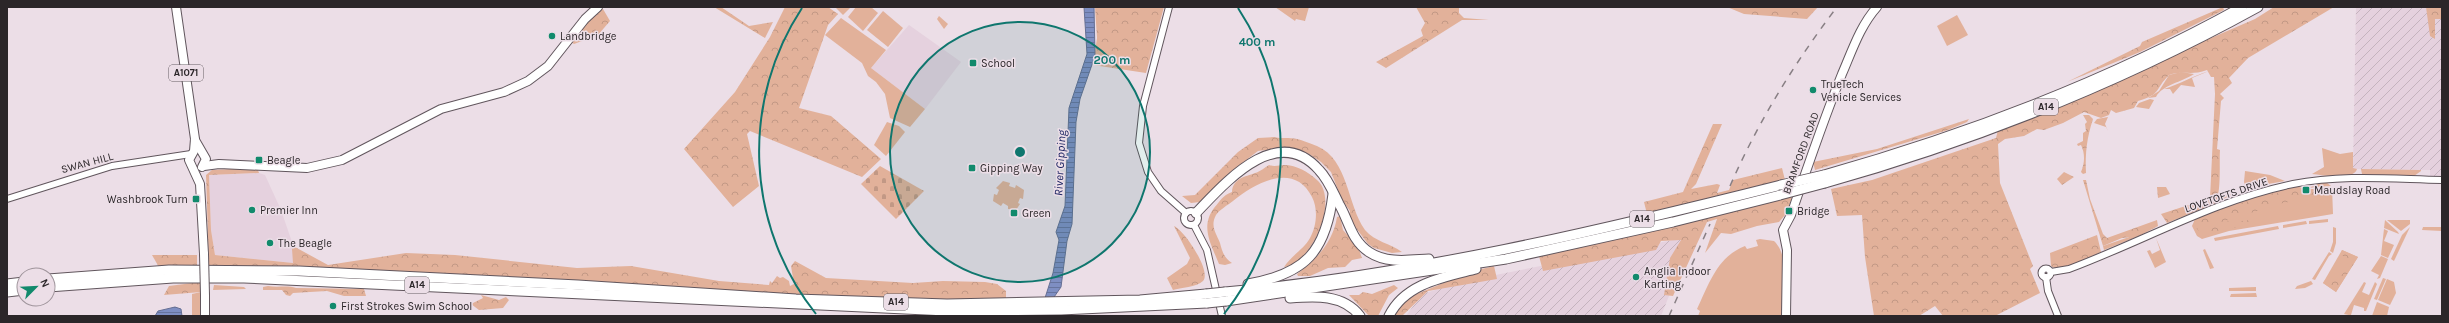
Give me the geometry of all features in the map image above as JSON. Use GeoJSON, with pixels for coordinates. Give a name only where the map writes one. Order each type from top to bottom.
{"type":"FeatureCollection","features":[{"type":"Feature","properties":{"kind":"highway","name":"A14"},"geometry":{"type":"LineString","coordinates":[[1824,179],[2012,112],[2132,63],[2242,7]]}},
{"type":"Feature","properties":{"kind":"highway","name":"A14"},"geometry":{"type":"LineString","coordinates":[[56,286],[173,278],[244,278],[790,302],[1062,306],[1226,302],[1504,255],[1824,179],[1866,172],[2015,120],[2131,70],[2258,7]]}},
{"type":"Feature","properties":{"kind":"highway"},"geometry":{"type":"LineString","coordinates":[[1196,213],[1236,174],[1255,160],[1272,154],[1297,155],[1313,164],[1326,178],[1353,236],[1365,248],[1377,256],[1404,261],[1490,249],[1504,255]]}},
{"type":"Feature","properties":{"kind":"highway"},"geometry":{"type":"LineString","coordinates":[[1224,290],[1282,276],[1306,260],[1319,245],[1325,233],[1330,218],[1333,194]]}},
{"type":"Feature","properties":{"kind":"highway","name":"A14"},"geometry":{"type":"LineString","coordinates":[[1062,306],[1140,300],[1333,279],[1504,255]]}},
{"type":"Feature","properties":{"kind":"highway"},"geometry":{"type":"LineString","coordinates":[[1389,316],[1402,299],[1419,286],[1504,255]]}},
{"type":"Feature","properties":{"kind":"highway","name":"A14"},"geometry":{"type":"LineString","coordinates":[[56,278],[169,270],[292,271],[578,285],[790,302]]}},
{"type":"Feature","properties":{"kind":"highway"},"geometry":{"type":"LineString","coordinates":[[1226,302],[1233,304],[1320,296],[1344,303],[1360,316]]}},
{"type":"Feature","properties":{"kind":"main road","name":"A1071"},"geometry":{"type":"LineString","coordinates":[[176,7],[195,139],[192,154]]}},
{"type":"Feature","properties":{"kind":"main road"},"geometry":{"type":"LineString","coordinates":[[191,165],[203,167],[219,164],[307,168],[347,158],[401,128],[441,109],[504,92],[528,81],[548,66],[585,19],[598,7]]}},
{"type":"Feature","properties":{"kind":"main road","name":"BRAMFORD ROAD"},"geometry":{"type":"LineString","coordinates":[[1786,316],[1787,250],[1783,230],[1791,215],[1832,100],[1854,46],[1868,18],[1877,7]]}},
{"type":"Feature","properties":{"kind":"main road","name":"A1071"},"geometry":{"type":"LineString","coordinates":[[195,139],[203,154]]}},
{"type":"Feature","properties":{"kind":"main road"},"geometry":{"type":"LineString","coordinates":[[199,180],[191,165],[192,154],[203,154],[219,164]]}},
{"type":"Feature","properties":{"kind":"main road"},"geometry":{"type":"LineString","coordinates":[[203,154],[203,167],[199,180],[204,254],[205,316]]}},
{"type":"Feature","properties":{"kind":"street"},"geometry":{"type":"LineString","coordinates":[[1169,7],[1143,106],[1139,143],[1148,172],[1161,191],[1186,213]]}},
{"type":"Feature","properties":{"kind":"street","name":"SWAN HILL"},"geometry":{"type":"LineString","coordinates":[[7,199],[112,166],[153,159],[174,158],[192,154]]}},
{"type":"Feature","properties":{"kind":"street","name":"SWAN HILL"},"geometry":{"type":"LineString","coordinates":[[174,158],[191,165]]}},
{"type":"Feature","properties":{"kind":"street","name":"LOVETOFTS DRIVE"},"geometry":{"type":"LineString","coordinates":[[2058,316],[2048,291],[2049,275],[2069,270],[2214,208],[2268,190],[2326,179],[2362,177],[2442,180]]}},
{"type":"Feature","properties":{"kind":"street"},"geometry":{"type":"LineString","coordinates":[[1186,213],[1193,211],[1196,213],[1198,219],[1194,225]]}},
{"type":"Feature","properties":{"kind":"street"},"geometry":{"type":"LineString","coordinates":[[1186,213],[1184,219],[1185,223],[1189,226],[1194,225]]}},
{"type":"Feature","properties":{"kind":"street"},"geometry":{"type":"LineString","coordinates":[[1194,225],[1206,250],[1222,316]]}},
{"type":"Feature","properties":{"kind":"shaded area"},"geometry":{"type":"Polygon","coordinates":[[[2356,7],[2442,7],[2442,180],[2430,179],[2430,170],[2353,169],[2356,7]]]}},
{"type":"Feature","properties":{"kind":"shaded area"},"geometry":{"type":"Polygon","coordinates":[[[909,25],[961,62],[925,109],[871,68],[909,25]]]}},
{"type":"Feature","properties":{"kind":"shaded area"},"geometry":{"type":"Polygon","coordinates":[[[259,173],[265,175],[281,210],[293,245],[293,263],[215,255],[211,230],[209,175],[259,173]]]}},
{"type":"Feature","properties":{"kind":"shaded area"},"geometry":{"type":"Polygon","coordinates":[[[1693,236],[1661,316],[1406,316],[1422,294],[1465,281],[1693,236]]]}},
{"type":"Feature","properties":{"kind":"green space"},"geometry":{"type":"Polygon","coordinates":[[[714,7],[721,7],[749,26],[773,22],[765,38],[714,7]]]}},
{"type":"Feature","properties":{"kind":"green space"},"geometry":{"type":"Polygon","coordinates":[[[785,7],[828,7],[838,14],[828,25],[799,108],[831,116],[881,159],[862,177],[750,131],[747,134],[759,186],[733,207],[684,149],[735,92],[770,37],[785,7]]]}},
{"type":"Feature","properties":{"kind":"green space"},"geometry":{"type":"Polygon","coordinates":[[[835,7],[851,7],[843,15],[835,7]]]}},
{"type":"Feature","properties":{"kind":"green space"},"geometry":{"type":"Polygon","coordinates":[[[856,7],[871,7],[878,13],[863,31],[848,17],[856,7]]]}},
{"type":"Feature","properties":{"kind":"green space"},"geometry":{"type":"Polygon","coordinates":[[[1095,7],[1164,7],[1146,73],[1093,65],[1097,38],[1095,7]]]}},
{"type":"Feature","properties":{"kind":"green space"},"geometry":{"type":"Polygon","coordinates":[[[1275,7],[1309,7],[1305,21],[1296,19],[1295,21],[1275,7]]]}},
{"type":"Feature","properties":{"kind":"green space"},"geometry":{"type":"Polygon","coordinates":[[[1416,7],[1459,7],[1459,13],[1464,18],[1489,20],[1462,20],[1386,68],[1376,62],[1423,36],[1421,30],[1425,23],[1416,7]]]}},
{"type":"Feature","properties":{"kind":"green space"},"geometry":{"type":"Polygon","coordinates":[[[1727,7],[1818,7],[1807,19],[1744,14],[1727,7]]]}},
{"type":"Feature","properties":{"kind":"green space"},"geometry":{"type":"Polygon","coordinates":[[[2223,7],[2224,10],[2140,52],[2067,82],[2140,46],[2142,42],[2223,7]]]}},
{"type":"Feature","properties":{"kind":"green space"},"geometry":{"type":"Polygon","coordinates":[[[2274,7],[2334,7],[2248,58],[2229,78],[2232,83],[2220,94],[2224,98],[2221,101],[2217,149],[2220,150],[2220,179],[2217,200],[2214,204],[2167,223],[2161,214],[2210,198],[2215,94],[2214,77],[2211,77],[2207,70],[2196,73],[2179,73],[2169,75],[2154,94],[2138,101],[2134,108],[2116,113],[2111,110],[2109,115],[2101,118],[2084,112],[2063,123],[2044,130],[2037,129],[2024,136],[2005,139],[1998,144],[2000,183],[2033,266],[2030,269],[2040,293],[1995,316],[1943,316],[1935,306],[1919,316],[1874,316],[1865,257],[1862,215],[1837,216],[1831,189],[1872,180],[1996,138],[1998,130],[2255,19],[2274,7]]]}},
{"type":"Feature","properties":{"kind":"green space"},"geometry":{"type":"Polygon","coordinates":[[[2426,7],[2442,7],[2442,19],[2435,19],[2435,39],[2430,36],[2426,7]]]}},
{"type":"Feature","properties":{"kind":"green space"},"geometry":{"type":"Polygon","coordinates":[[[603,9],[610,21],[598,35],[574,44],[571,42],[587,21],[603,9]]]}},
{"type":"Feature","properties":{"kind":"green space"},"geometry":{"type":"Polygon","coordinates":[[[883,11],[903,28],[888,47],[867,30],[883,11]]]}},
{"type":"Feature","properties":{"kind":"green space"},"geometry":{"type":"Polygon","coordinates":[[[1957,15],[1968,35],[1947,46],[1937,26],[1957,15]]]}},
{"type":"Feature","properties":{"kind":"green space"},"geometry":{"type":"Polygon","coordinates":[[[939,16],[948,24],[944,29],[937,19],[939,16]]]}},
{"type":"Feature","properties":{"kind":"green space"},"geometry":{"type":"Polygon","coordinates":[[[841,18],[886,50],[871,68],[925,109],[910,127],[890,118],[885,94],[876,82],[868,76],[862,63],[825,35],[841,18]]]}},
{"type":"Feature","properties":{"kind":"green space"},"geometry":{"type":"Polygon","coordinates":[[[2209,71],[2192,78],[2195,87],[2181,85],[2173,94],[2170,89],[2164,89],[2197,75],[2209,71]]]}},
{"type":"Feature","properties":{"kind":"green space"},"geometry":{"type":"Polygon","coordinates":[[[2181,72],[2194,74],[2163,89],[2156,97],[2148,98],[2159,91],[2169,75],[2181,72]]]}},
{"type":"Feature","properties":{"kind":"green space"},"geometry":{"type":"Polygon","coordinates":[[[2150,99],[2154,100],[2149,109],[2136,107],[2139,103],[2150,99]]]}},
{"type":"Feature","properties":{"kind":"green space"},"geometry":{"type":"Polygon","coordinates":[[[2083,115],[2089,115],[2093,119],[2087,145],[2086,173],[2083,174],[2081,172],[2084,162],[2084,155],[2081,145],[2078,146],[2077,144],[2083,141],[2083,133],[2086,131],[2085,124],[2087,122],[2083,115]]]}},
{"type":"Feature","properties":{"kind":"green space"},"geometry":{"type":"Polygon","coordinates":[[[2108,117],[2105,124],[2108,131],[2106,127],[2094,123],[2097,119],[2108,117]]]}},
{"type":"Feature","properties":{"kind":"green space"},"geometry":{"type":"Polygon","coordinates":[[[1969,119],[1967,122],[1948,130],[1815,170],[1813,162],[1877,149],[1969,119]]]}},
{"type":"Feature","properties":{"kind":"green space"},"geometry":{"type":"Polygon","coordinates":[[[887,122],[899,126],[905,132],[886,156],[874,145],[887,122]]]}},
{"type":"Feature","properties":{"kind":"green space"},"geometry":{"type":"Polygon","coordinates":[[[1713,124],[1722,124],[1696,184],[1691,189],[1717,184],[1720,185],[1717,193],[1729,190],[1733,180],[1782,168],[1785,180],[1647,214],[1644,202],[1683,192],[1713,124]]]}},
{"type":"Feature","properties":{"kind":"green space"},"geometry":{"type":"Polygon","coordinates":[[[1258,138],[1294,138],[1317,146],[1328,153],[1342,172],[1354,208],[1365,230],[1378,240],[1393,246],[1402,252],[1392,253],[1374,248],[1368,244],[1349,218],[1350,211],[1342,200],[1331,172],[1321,162],[1309,154],[1289,147],[1258,151],[1233,170],[1200,202],[1191,203],[1182,196],[1195,195],[1238,152],[1258,138]]]}},
{"type":"Feature","properties":{"kind":"green space"},"geometry":{"type":"Polygon","coordinates":[[[2322,148],[2340,154],[2353,152],[2353,168],[2357,169],[2355,173],[2344,176],[2312,174],[2324,167],[2322,148]]]}},
{"type":"Feature","properties":{"kind":"green space"},"geometry":{"type":"Polygon","coordinates":[[[1269,165],[1289,165],[1298,168],[1317,180],[1323,189],[1325,202],[1324,216],[1312,244],[1304,255],[1294,264],[1284,267],[1310,238],[1314,228],[1316,212],[1314,201],[1304,186],[1295,180],[1285,178],[1274,179],[1263,182],[1252,188],[1217,213],[1214,219],[1214,229],[1224,254],[1232,263],[1225,265],[1219,264],[1208,236],[1207,229],[1210,215],[1222,198],[1232,192],[1237,181],[1259,172],[1269,165]]]}},
{"type":"Feature","properties":{"kind":"green space"},"geometry":{"type":"Polygon","coordinates":[[[880,166],[924,191],[896,219],[861,184],[880,166]]]}},
{"type":"Feature","properties":{"kind":"green space"},"geometry":{"type":"Polygon","coordinates":[[[250,168],[258,170],[259,173],[209,175],[211,230],[215,255],[293,263],[292,249],[295,247],[328,265],[406,253],[455,255],[577,268],[631,266],[719,281],[769,285],[770,281],[772,283],[777,276],[780,278],[783,277],[789,281],[790,286],[794,284],[791,266],[795,261],[826,278],[913,283],[943,281],[985,282],[997,284],[1006,291],[1006,300],[819,297],[209,267],[206,175],[212,170],[250,168]]]}},
{"type":"Feature","properties":{"kind":"green space"},"geometry":{"type":"Polygon","coordinates":[[[2361,169],[2421,171],[2414,176],[2366,175],[2362,174],[2361,169]]]}},
{"type":"Feature","properties":{"kind":"green space"},"geometry":{"type":"Polygon","coordinates":[[[2245,171],[2270,175],[2285,181],[2246,188],[2244,182],[2245,171]]]}},
{"type":"Feature","properties":{"kind":"green space"},"geometry":{"type":"Polygon","coordinates":[[[2064,172],[2074,177],[2062,185],[2057,179],[2064,172]]]}},
{"type":"Feature","properties":{"kind":"green space"},"geometry":{"type":"Polygon","coordinates":[[[2083,180],[2086,180],[2090,199],[2103,234],[2107,238],[2157,220],[2158,226],[2139,236],[2122,238],[2103,246],[2083,180]]]}},
{"type":"Feature","properties":{"kind":"green space"},"geometry":{"type":"Polygon","coordinates":[[[1003,181],[1010,183],[1009,186],[1015,188],[1016,185],[1024,190],[1023,199],[1020,198],[1018,203],[1020,204],[1016,210],[1008,209],[1008,206],[1003,203],[1001,206],[993,201],[994,194],[997,195],[999,190],[996,188],[1003,181]]]}},
{"type":"Feature","properties":{"kind":"green space"},"geometry":{"type":"Polygon","coordinates":[[[2326,182],[2331,186],[2307,188],[2316,184],[2326,182]]]}},
{"type":"Feature","properties":{"kind":"green space"},"geometry":{"type":"Polygon","coordinates":[[[2298,186],[2305,190],[2332,187],[2333,214],[2229,231],[2202,239],[2197,236],[2192,226],[2195,219],[2220,209],[2259,196],[2298,186]]]}},
{"type":"Feature","properties":{"kind":"green space"},"geometry":{"type":"Polygon","coordinates":[[[2157,187],[2166,187],[2170,194],[2158,198],[2157,187]]]}},
{"type":"Feature","properties":{"kind":"green space"},"geometry":{"type":"Polygon","coordinates":[[[2325,188],[2331,189],[2328,195],[2283,203],[2212,225],[2220,225],[2235,218],[2242,221],[2258,219],[2260,222],[2255,224],[2201,234],[2195,226],[2196,222],[2235,205],[2274,193],[2325,188]]]}},
{"type":"Feature","properties":{"kind":"green space"},"geometry":{"type":"Polygon","coordinates":[[[2219,192],[2222,194],[2233,194],[2210,206],[2218,199],[2219,192]]]}},
{"type":"Feature","properties":{"kind":"green space"},"geometry":{"type":"Polygon","coordinates":[[[1793,195],[1786,214],[1779,222],[1757,226],[1731,234],[1721,233],[1705,253],[1717,219],[1707,222],[1673,296],[1664,295],[1670,258],[1681,240],[1661,241],[1656,250],[1543,271],[1539,256],[1793,195]]]}},
{"type":"Feature","properties":{"kind":"green space"},"geometry":{"type":"Polygon","coordinates":[[[1340,216],[1343,230],[1358,247],[1362,258],[1352,260],[1345,267],[1328,268],[1310,276],[1298,276],[1297,274],[1317,256],[1328,242],[1337,217],[1340,216]]]}},
{"type":"Feature","properties":{"kind":"green space"},"geometry":{"type":"Polygon","coordinates":[[[2328,219],[2328,222],[2309,224],[2309,221],[2328,219]]]}},
{"type":"Feature","properties":{"kind":"green space"},"geometry":{"type":"Polygon","coordinates":[[[2385,220],[2398,232],[2399,234],[2384,228],[2385,220]]]}},
{"type":"Feature","properties":{"kind":"green space"},"geometry":{"type":"Polygon","coordinates":[[[2387,220],[2410,220],[2410,224],[2401,231],[2387,220]]]}},
{"type":"Feature","properties":{"kind":"green space"},"geometry":{"type":"Polygon","coordinates":[[[2306,221],[2307,224],[2283,228],[2283,225],[2306,221]]]}},
{"type":"Feature","properties":{"kind":"green space"},"geometry":{"type":"Polygon","coordinates":[[[1174,226],[1184,235],[1196,251],[1204,269],[1205,276],[1203,281],[1197,285],[1173,290],[1167,278],[1187,264],[1190,258],[1174,226]]]}},
{"type":"Feature","properties":{"kind":"green space"},"geometry":{"type":"Polygon","coordinates":[[[2278,226],[2279,229],[2215,241],[2214,238],[2278,226]]]}},
{"type":"Feature","properties":{"kind":"green space"},"geometry":{"type":"Polygon","coordinates":[[[2333,227],[2336,228],[2336,243],[2333,253],[2330,251],[2333,242],[2333,227]]]}},
{"type":"Feature","properties":{"kind":"green space"},"geometry":{"type":"Polygon","coordinates":[[[2410,227],[2394,261],[2391,259],[2402,235],[2410,227]]]}},
{"type":"Feature","properties":{"kind":"green space"},"geometry":{"type":"Polygon","coordinates":[[[2423,227],[2442,227],[2442,231],[2422,230],[2423,227]]]}},
{"type":"Feature","properties":{"kind":"green space"},"geometry":{"type":"Polygon","coordinates":[[[2384,229],[2388,231],[2384,241],[2394,245],[2388,258],[2381,255],[2384,229]]]}},
{"type":"Feature","properties":{"kind":"green space"},"geometry":{"type":"Polygon","coordinates":[[[2097,235],[2101,252],[2069,267],[2056,268],[2051,266],[2050,253],[2097,235]]]}},
{"type":"Feature","properties":{"kind":"green space"},"geometry":{"type":"Polygon","coordinates":[[[2135,235],[2139,236],[2104,250],[2103,246],[2135,235]]]}},
{"type":"Feature","properties":{"kind":"green space"},"geometry":{"type":"Polygon","coordinates":[[[2156,238],[2166,262],[2155,268],[2147,251],[2150,250],[2152,254],[2160,250],[2156,238]]]}},
{"type":"Feature","properties":{"kind":"green space"},"geometry":{"type":"Polygon","coordinates":[[[1760,239],[1774,241],[1783,257],[1785,277],[1782,316],[1698,316],[1700,311],[1697,309],[1710,281],[1721,264],[1735,251],[1745,246],[1747,249],[1758,246],[1756,240],[1760,239]]]}},
{"type":"Feature","properties":{"kind":"green space"},"geometry":{"type":"Polygon","coordinates":[[[2205,249],[2214,268],[2210,269],[2203,250],[2205,249]]]}},
{"type":"Feature","properties":{"kind":"green space"},"geometry":{"type":"Polygon","coordinates":[[[2342,250],[2358,257],[2336,292],[2323,283],[2342,250]]]}},
{"type":"Feature","properties":{"kind":"green space"},"geometry":{"type":"Polygon","coordinates":[[[2342,250],[2358,257],[2336,292],[2323,283],[2325,280],[2337,278],[2345,271],[2347,262],[2341,253],[2342,250]]]}},
{"type":"Feature","properties":{"kind":"green space"},"geometry":{"type":"Polygon","coordinates":[[[2329,252],[2332,254],[2329,256],[2315,280],[2312,279],[2329,252]]]}},
{"type":"Feature","properties":{"kind":"green space"},"geometry":{"type":"Polygon","coordinates":[[[152,255],[197,255],[197,268],[160,269],[152,255]]]}},
{"type":"Feature","properties":{"kind":"green space"},"geometry":{"type":"Polygon","coordinates":[[[2381,256],[2388,259],[2380,278],[2377,279],[2379,275],[2371,271],[2381,256]]]}},
{"type":"Feature","properties":{"kind":"green space"},"geometry":{"type":"Polygon","coordinates":[[[1494,266],[1497,279],[1428,291],[1402,316],[1392,316],[1407,298],[1470,272],[1494,266]]]}},
{"type":"Feature","properties":{"kind":"green space"},"geometry":{"type":"Polygon","coordinates":[[[2383,278],[2386,279],[2377,300],[2374,299],[2383,278]]]}},
{"type":"Feature","properties":{"kind":"green space"},"geometry":{"type":"Polygon","coordinates":[[[2387,279],[2394,282],[2396,293],[2390,305],[2378,300],[2387,279]]]}},
{"type":"Feature","properties":{"kind":"green space"},"geometry":{"type":"Polygon","coordinates":[[[2311,281],[2313,284],[2305,288],[2295,289],[2297,286],[2311,281]]]}},
{"type":"Feature","properties":{"kind":"green space"},"geometry":{"type":"Polygon","coordinates":[[[200,282],[201,292],[164,295],[169,286],[200,282]]]}},
{"type":"Feature","properties":{"kind":"green space"},"geometry":{"type":"Polygon","coordinates":[[[2364,282],[2366,283],[2362,292],[2369,295],[2375,282],[2377,284],[2366,311],[2364,311],[2364,308],[2354,305],[2351,315],[2353,316],[2344,314],[2364,282]]]}},
{"type":"Feature","properties":{"kind":"green space"},"geometry":{"type":"Polygon","coordinates":[[[214,285],[244,287],[246,289],[213,290],[214,285]]]}},
{"type":"Feature","properties":{"kind":"green space"},"geometry":{"type":"Polygon","coordinates":[[[1394,285],[1398,288],[1389,295],[1378,316],[1369,316],[1349,295],[1359,295],[1363,292],[1372,294],[1394,285]]]}},
{"type":"Feature","properties":{"kind":"green space"},"geometry":{"type":"Polygon","coordinates":[[[263,287],[364,289],[366,296],[344,296],[327,291],[293,293],[290,296],[286,295],[282,290],[263,290],[263,287]]]}},
{"type":"Feature","properties":{"kind":"green space"},"geometry":{"type":"Polygon","coordinates":[[[2256,287],[2256,291],[2229,291],[2229,288],[2256,287]]]}},
{"type":"Feature","properties":{"kind":"green space"},"geometry":{"type":"Polygon","coordinates":[[[201,292],[205,316],[192,316],[192,294],[201,292]]]}},
{"type":"Feature","properties":{"kind":"green space"},"geometry":{"type":"Polygon","coordinates":[[[2256,293],[2257,297],[2230,297],[2231,294],[2256,293]]]}},
{"type":"Feature","properties":{"kind":"green space"},"geometry":{"type":"Polygon","coordinates":[[[481,295],[499,300],[506,297],[509,300],[503,308],[479,310],[471,304],[483,298],[481,295]]]}},
{"type":"Feature","properties":{"kind":"green space"},"geometry":{"type":"Polygon","coordinates":[[[2377,302],[2389,307],[2387,316],[2372,316],[2377,302]]]}},
{"type":"Feature","properties":{"kind":"water"},"geometry":{"type":"Polygon","coordinates":[[[1084,7],[1094,7],[1095,56],[1080,99],[1076,122],[1072,224],[1067,241],[1061,287],[1052,300],[1045,298],[1053,273],[1059,240],[1056,232],[1065,206],[1069,108],[1087,54],[1084,7]]]}},
{"type":"Feature","properties":{"kind":"water"},"geometry":{"type":"Polygon","coordinates":[[[175,307],[181,309],[182,316],[155,316],[158,311],[175,307]]]}},
{"type":"Feature","properties":{"kind":"railway"},"geometry":{"type":"LineString","coordinates":[[1730,186],[1741,162],[1778,93],[1806,49],[1837,7]]}},
{"type":"Feature","properties":{"kind":"railway"},"geometry":{"type":"LineString","coordinates":[[1669,316],[1710,224]]}},
{"type":"Feature","properties":{"kind":"place","name":"Landbridge"},"geometry":{"type":"Point","coordinates":[552,36]}},
{"type":"Feature","properties":{"kind":"place","name":"School"},"geometry":{"type":"Point","coordinates":[973,63]}},
{"type":"Feature","properties":{"kind":"place","name":"TrueTech Vehicle Services"},"geometry":{"type":"Point","coordinates":[1813,90]}},
{"type":"Feature","properties":{"kind":"place","name":"Beagle"},"geometry":{"type":"Point","coordinates":[259,160]}},
{"type":"Feature","properties":{"kind":"place","name":"Gipping Way"},"geometry":{"type":"Point","coordinates":[972,168]}},
{"type":"Feature","properties":{"kind":"place","name":"Maudslay Road"},"geometry":{"type":"Point","coordinates":[2306,190]}},
{"type":"Feature","properties":{"kind":"place","name":"Washbrook Turn"},"geometry":{"type":"Point","coordinates":[196,199]}},
{"type":"Feature","properties":{"kind":"place","name":"Premier Inn"},"geometry":{"type":"Point","coordinates":[252,210]}},
{"type":"Feature","properties":{"kind":"place","name":"Bridge"},"geometry":{"type":"Point","coordinates":[1789,211]}},
{"type":"Feature","properties":{"kind":"place","name":"Green"},"geometry":{"type":"Point","coordinates":[1014,213]}},
{"type":"Feature","properties":{"kind":"place","name":"The Beagle"},"geometry":{"type":"Point","coordinates":[270,243]}},
{"type":"Feature","properties":{"kind":"place","name":"Anglia Indoor Karting"},"geometry":{"type":"Point","coordinates":[1636,277]}},
{"type":"Feature","properties":{"kind":"place","name":"First Strokes Swim School"},"geometry":{"type":"Point","coordinates":[333,306]}},
{"type":"Feature","properties":{"kind":"water label","name":"River Gipping"},"geometry":{"type":"Point","coordinates":[1060,163]}}]}
